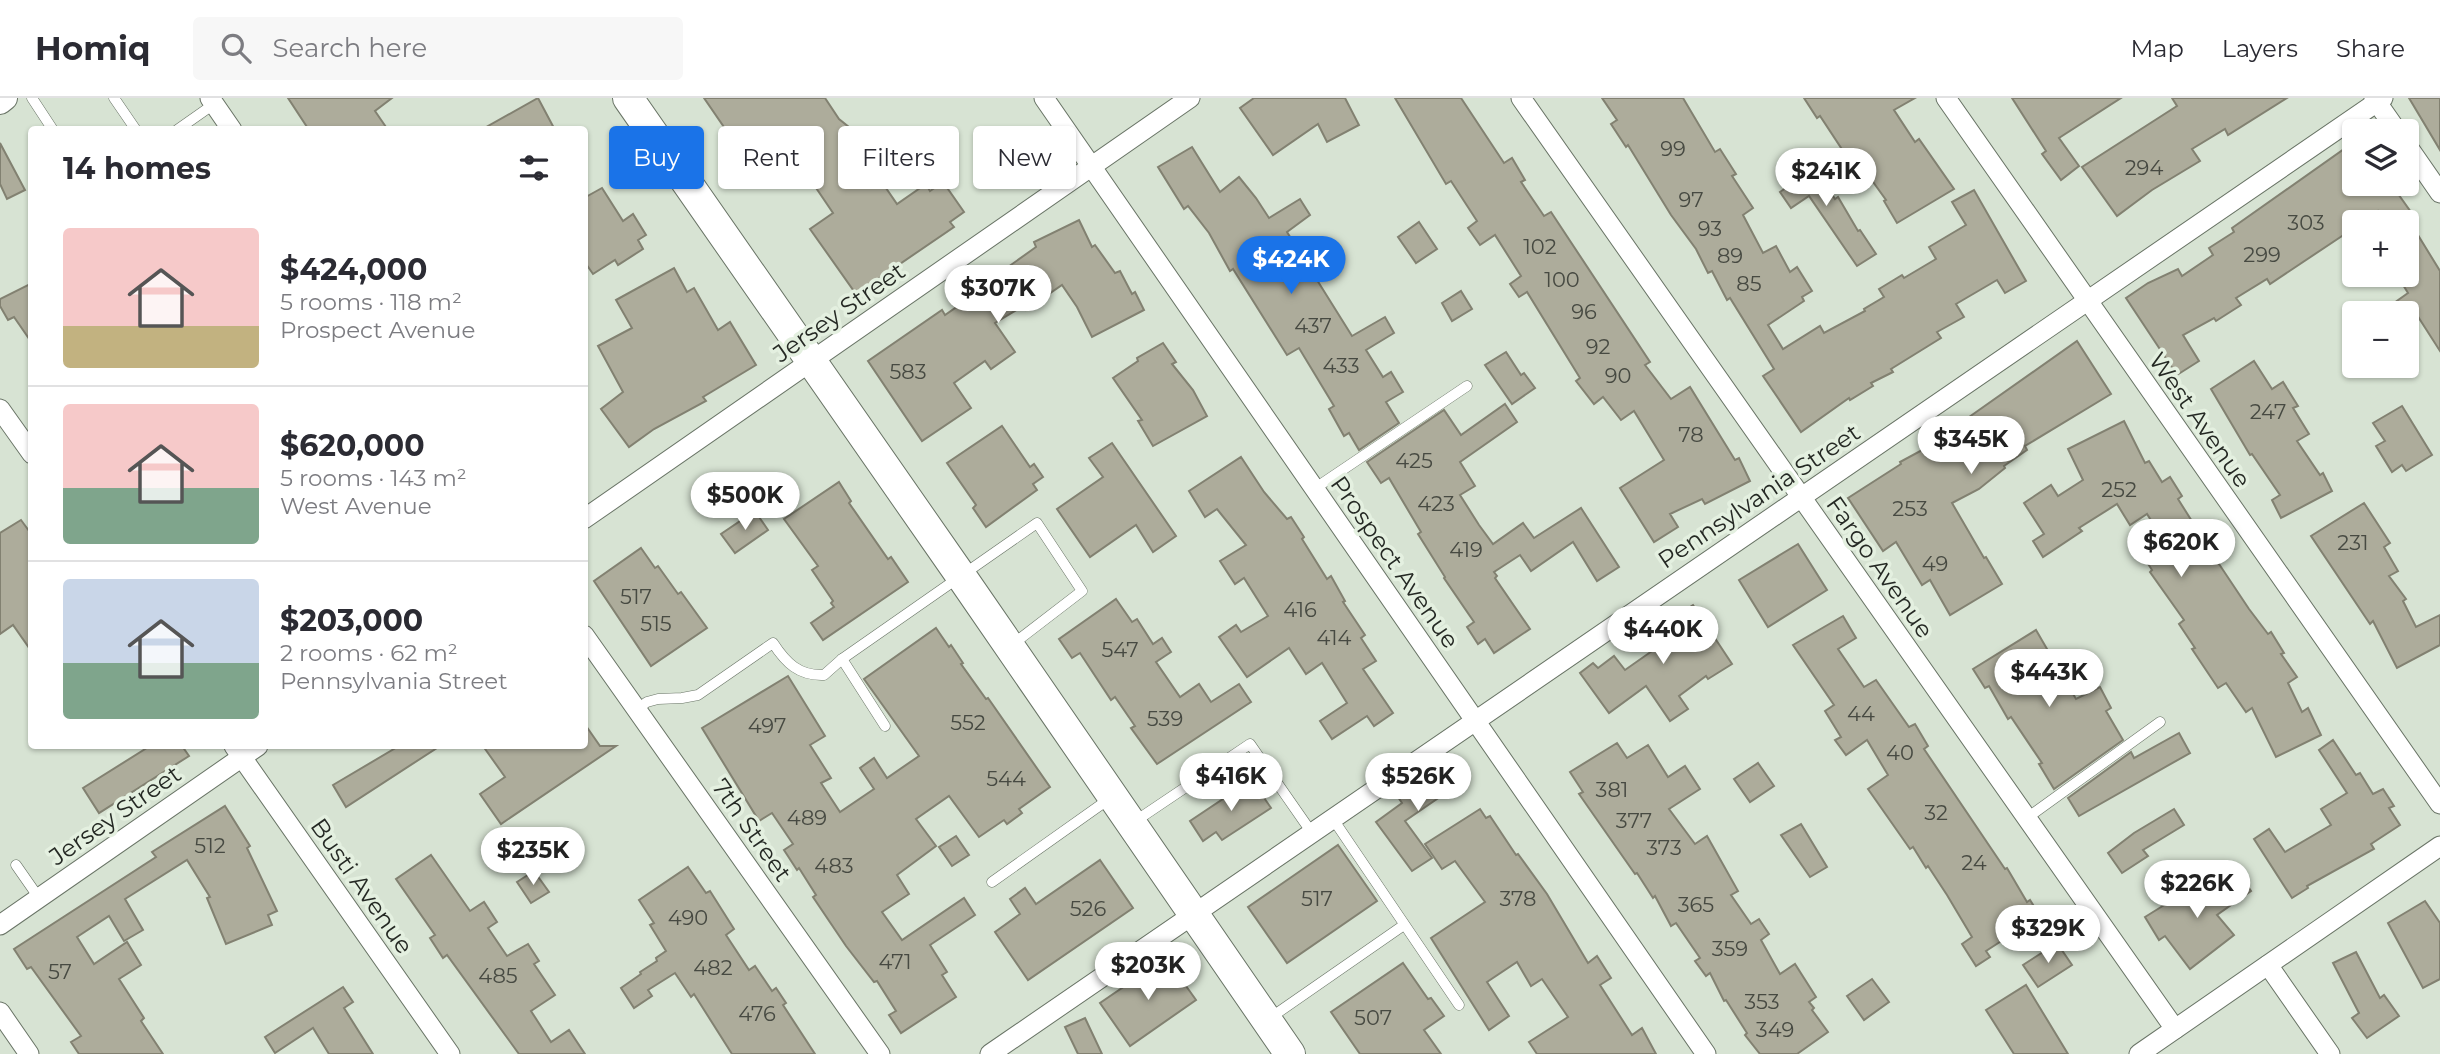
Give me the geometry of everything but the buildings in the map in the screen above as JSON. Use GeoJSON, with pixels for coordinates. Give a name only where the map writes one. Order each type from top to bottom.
{"type":"FeatureCollection","features":[{"type":"Feature","properties":{"kind":"main road"},"geometry":{"type":"LineString","coordinates":[[628,98],[1290,1054]]}},
{"type":"Feature","properties":{"kind":"street"},"geometry":{"type":"LineString","coordinates":[[0,102],[5,98]]}},
{"type":"Feature","properties":{"kind":"street","name":"Prospect Avenue"},"geometry":{"type":"LineString","coordinates":[[1044,98],[1706,1054]]}},
{"type":"Feature","properties":{"kind":"street","name":"Jersey Street"},"geometry":{"type":"LineString","coordinates":[[588,516],[1190,98]]}},
{"type":"Feature","properties":{"kind":"street","name":"Fargo Avenue"},"geometry":{"type":"LineString","coordinates":[[1521,98],[2175,1029]]}},
{"type":"Feature","properties":{"kind":"street","name":"West Avenue"},"geometry":{"type":"LineString","coordinates":[[1946,98],[2086,302],[2440,804]]}},
{"type":"Feature","properties":{"kind":"street"},"geometry":{"type":"LineString","coordinates":[[2378,99],[2390,119]]}},
{"type":"Feature","properties":{"kind":"street","name":"Pennsylvania Street"},"geometry":{"type":"LineString","coordinates":[[990,1054],[2378,99]]}},
{"type":"Feature","properties":{"kind":"street"},"geometry":{"type":"LineString","coordinates":[[212,101],[229,126]]}},
{"type":"Feature","properties":{"kind":"street"},"geometry":{"type":"LineString","coordinates":[[2419,163],[2440,193]]}},
{"type":"Feature","properties":{"kind":"street"},"geometry":{"type":"LineString","coordinates":[[0,409],[28,448]]}},
{"type":"Feature","properties":{"kind":"street","name":"7th Street"},"geometry":{"type":"LineString","coordinates":[[588,641],[880,1054]]}},
{"type":"Feature","properties":{"kind":"street","name":"Jersey Street"},"geometry":{"type":"LineString","coordinates":[[0,925],[238,751]]}},
{"type":"Feature","properties":{"kind":"street","name":"Busti Avenue"},"geometry":{"type":"LineString","coordinates":[[238,751],[450,1054]]}},
{"type":"Feature","properties":{"kind":"street"},"geometry":{"type":"LineString","coordinates":[[2139,1054],[2440,846]]}},
{"type":"Feature","properties":{"kind":"street"},"geometry":{"type":"LineString","coordinates":[[2268,965],[2330,1054]]}},
{"type":"Feature","properties":{"kind":"street"},"geometry":{"type":"LineString","coordinates":[[0,1012],[26,1053]]}},
{"type":"Feature","properties":{"kind":"lane"},"geometry":{"type":"LineString","coordinates":[[33,98],[50,126]]}},
{"type":"Feature","properties":{"kind":"lane"},"geometry":{"type":"LineString","coordinates":[[114,98],[133,126]]}},
{"type":"Feature","properties":{"kind":"lane"},"geometry":{"type":"LineString","coordinates":[[182,126],[212,101]]}},
{"type":"Feature","properties":{"kind":"lane"},"geometry":{"type":"LineString","coordinates":[[1314,489],[1467,386]]}},
{"type":"Feature","properties":{"kind":"lane"},"geometry":{"type":"LineString","coordinates":[[637,709],[658,699],[698,695],[774,643],[792,667],[803,672],[824,675],[842,659],[1037,523],[1082,591],[1010,647]]}},
{"type":"Feature","properties":{"kind":"lane"},"geometry":{"type":"LineString","coordinates":[[842,659],[885,726]]}},
{"type":"Feature","properties":{"kind":"lane"},"geometry":{"type":"LineString","coordinates":[[2027,818],[2160,722]]}},
{"type":"Feature","properties":{"kind":"lane"},"geometry":{"type":"LineString","coordinates":[[1131,824],[1250,744],[1312,833]]}},
{"type":"Feature","properties":{"kind":"lane"},"geometry":{"type":"LineString","coordinates":[[992,882],[1112,797]]}},
{"type":"Feature","properties":{"kind":"lane"},"geometry":{"type":"LineString","coordinates":[[1333,819],[1459,1005]]}},
{"type":"Feature","properties":{"kind":"lane"},"geometry":{"type":"LineString","coordinates":[[16,865],[39,898]]}},
{"type":"Feature","properties":{"kind":"lane"},"geometry":{"type":"LineString","coordinates":[[1266,1020],[1404,925]]}}]}
